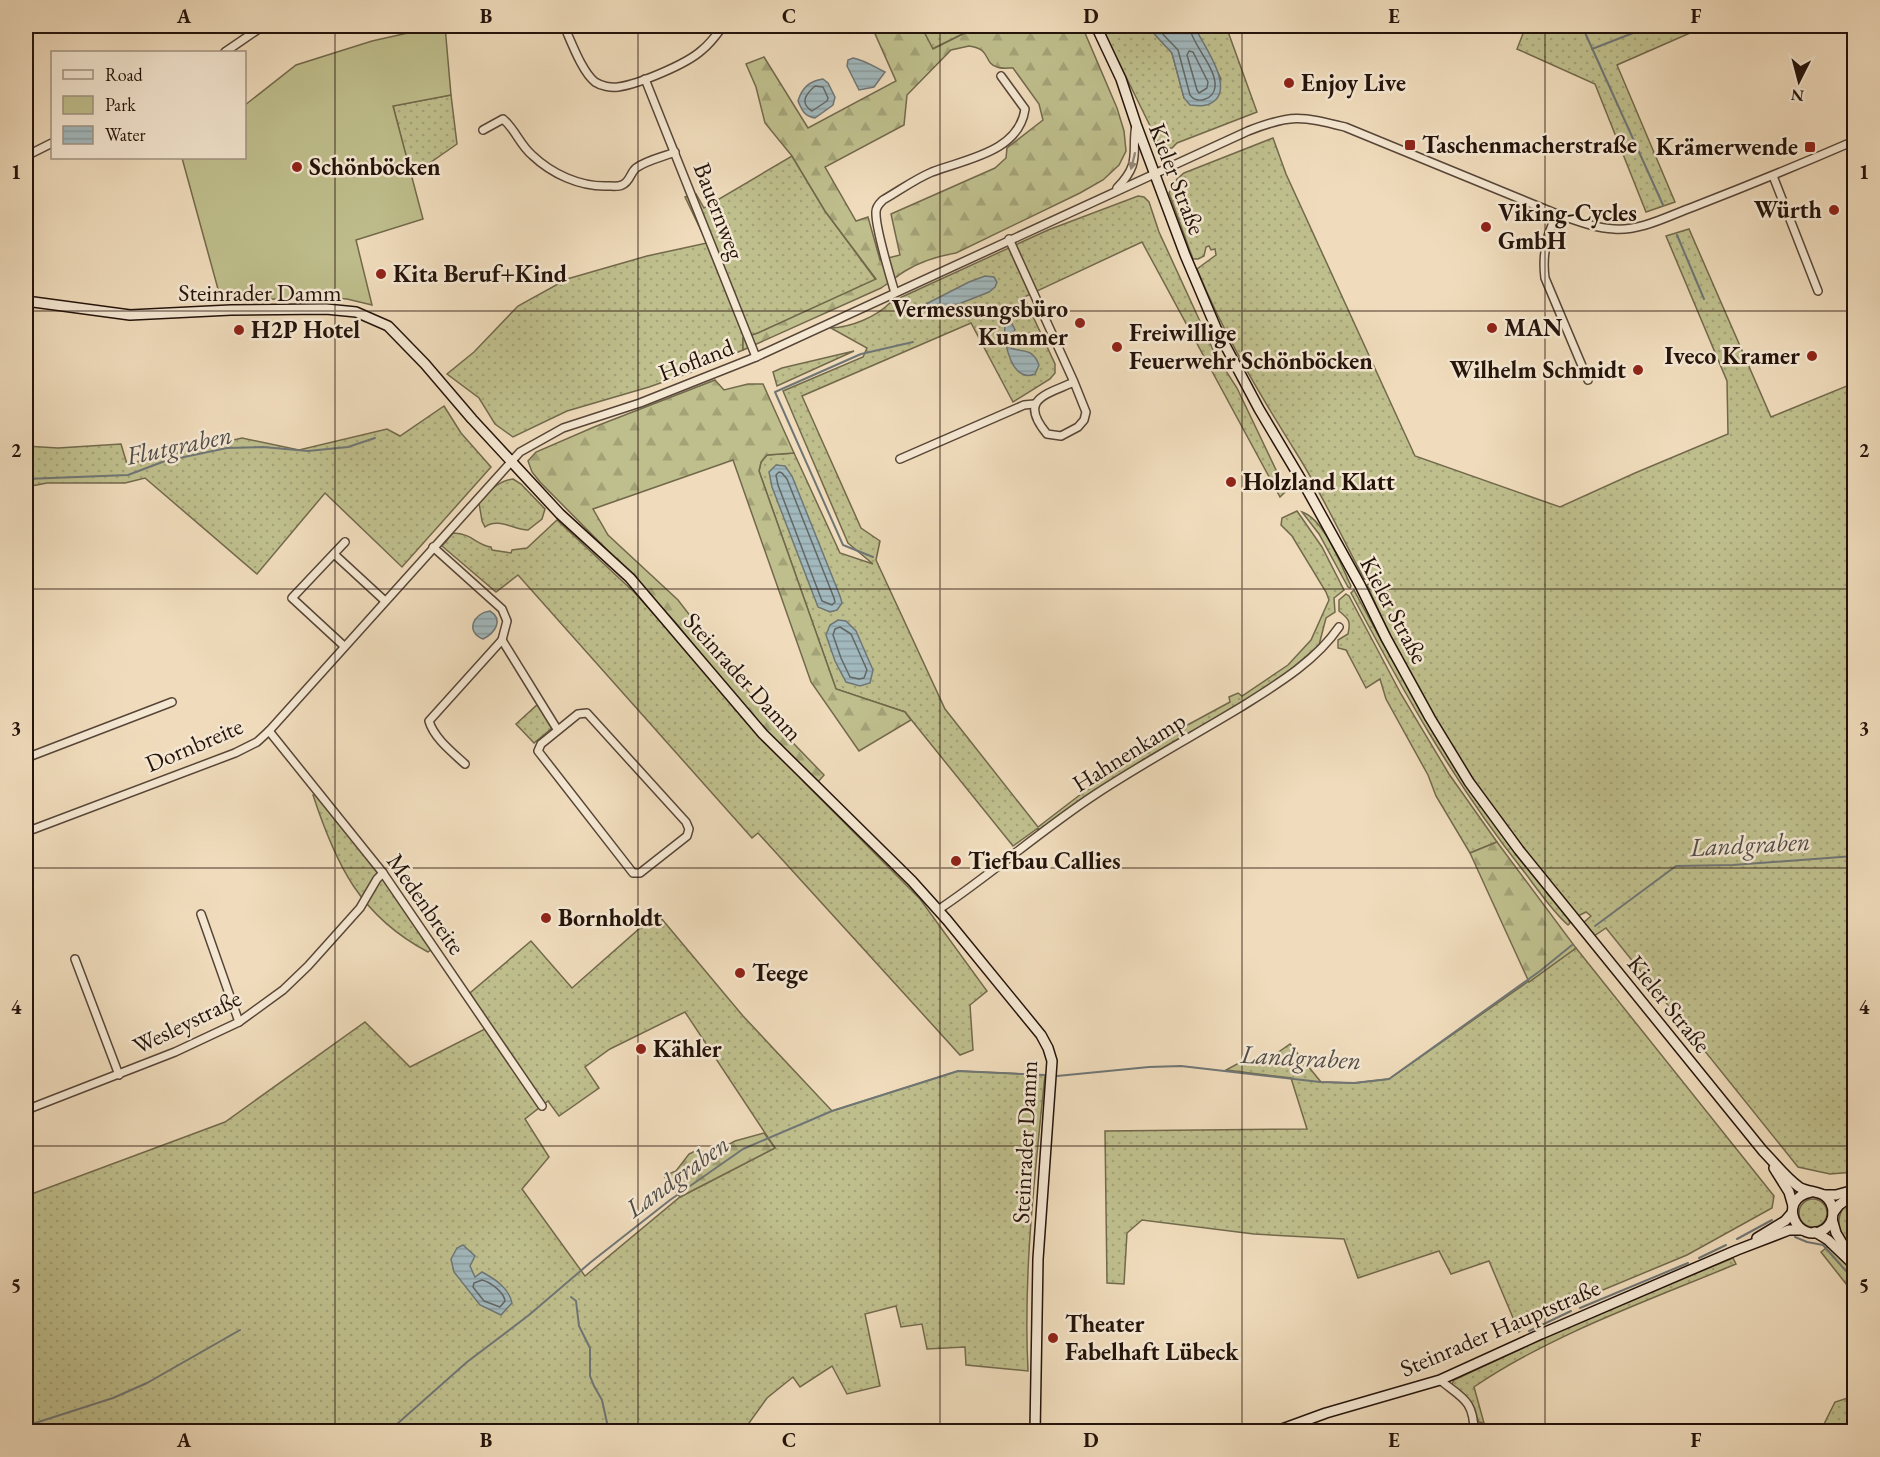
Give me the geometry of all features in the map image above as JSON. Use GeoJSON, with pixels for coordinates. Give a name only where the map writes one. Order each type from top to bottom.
{"type":"FeatureCollection","features":[{"type":"Feature","properties":{"kind":"main road","name":"Kieler Straße"},"geometry":{"type":"LineString","coordinates":[[1096,26],[1121,79],[1185,255],[1216,328],[1259,409],[1354,574],[1391,648],[1469,782],[1541,878],[1763,1151],[1796,1184],[1811,1192]]}},
{"type":"Feature","properties":{"kind":"main road","name":"Steinrader Damm"},"geometry":{"type":"LineString","coordinates":[[26,301],[130,315],[231,310],[326,309],[367,315],[394,332],[560,514],[630,578],[763,734],[912,881],[938,910],[1041,1035],[1052,1061],[1038,1259],[1035,1431]]}},
{"type":"Feature","properties":{"kind":"main road","name":"Kieler Straße"},"geometry":{"type":"LineString","coordinates":[[1763,1151],[1789,1192],[1793,1209]]}},
{"type":"Feature","properties":{"kind":"main road"},"geometry":{"type":"LineString","coordinates":[[1854,1192],[1824,1195],[1811,1192],[1801,1196],[1793,1209],[1795,1222],[1802,1230],[1815,1232],[1833,1244],[1854,1264]]}},
{"type":"Feature","properties":{"kind":"main road"},"geometry":{"type":"LineString","coordinates":[[1815,1232],[1827,1227],[1839,1205],[1854,1192]]}},
{"type":"Feature","properties":{"kind":"main road"},"geometry":{"type":"LineString","coordinates":[[1824,1195],[1830,1202],[1836,1233],[1854,1264]]}},
{"type":"Feature","properties":{"kind":"main road","name":"Steinrader Hauptstraße"},"geometry":{"type":"LineString","coordinates":[[1737,1250],[1785,1221],[1793,1209]]}},
{"type":"Feature","properties":{"kind":"main road","name":"Steinrader Hauptstraße"},"geometry":{"type":"LineString","coordinates":[[1274,1431],[1326,1413],[1440,1380],[1737,1250],[1789,1230],[1802,1230]]}},
{"type":"Feature","properties":{"kind":"street"},"geometry":{"type":"LineString","coordinates":[[226,51],[263,26]]}},
{"type":"Feature","properties":{"kind":"street"},"geometry":{"type":"LineString","coordinates":[[564,26],[584,66],[596,82],[605,87],[617,88],[681,64],[701,52],[723,26]]}},
{"type":"Feature","properties":{"kind":"street"},"geometry":{"type":"LineString","coordinates":[[895,292],[880,234],[876,211],[878,205],[929,173],[996,148],[1014,135],[1023,121],[1025,109],[1001,76]]}},
{"type":"Feature","properties":{"kind":"street","name":"Bauernweg"},"geometry":{"type":"LineString","coordinates":[[645,79],[756,357]]}},
{"type":"Feature","properties":{"kind":"street"},"geometry":{"type":"LineString","coordinates":[[1155,173],[1234,136],[1272,122],[1291,117],[1310,118],[1345,127],[1557,214],[1614,230],[1634,228],[1773,176],[1854,141]]}},
{"type":"Feature","properties":{"kind":"street"},"geometry":{"type":"LineString","coordinates":[[483,130],[503,119],[511,126],[514,134],[531,155],[558,175],[581,184],[621,185],[629,180],[633,171],[639,166],[675,152]]}},
{"type":"Feature","properties":{"kind":"street"},"geometry":{"type":"LineString","coordinates":[[1114,192],[1127,177],[1136,157],[1136,124]]}},
{"type":"Feature","properties":{"kind":"street"},"geometry":{"type":"LineString","coordinates":[[26,156],[51,144]]}},
{"type":"Feature","properties":{"kind":"street","name":"Hofland"},"geometry":{"type":"LineString","coordinates":[[511,460],[519,452],[563,428],[640,403],[756,357],[1155,173]]}},
{"type":"Feature","properties":{"kind":"street"},"geometry":{"type":"LineString","coordinates":[[1773,176],[1818,291]]}},
{"type":"Feature","properties":{"kind":"street"},"geometry":{"type":"LineString","coordinates":[[1557,214],[1544,247],[1545,278],[1588,380]]}},
{"type":"Feature","properties":{"kind":"street"},"geometry":{"type":"LineString","coordinates":[[1009,239],[1086,412],[1084,420],[1078,427],[1061,436],[1047,435],[1040,427],[1034,404]]}},
{"type":"Feature","properties":{"kind":"street"},"geometry":{"type":"LineString","coordinates":[[900,459],[1024,405],[1034,404],[1039,398],[1074,382]]}},
{"type":"Feature","properties":{"kind":"street","name":"Dornbreite"},"geometry":{"type":"LineString","coordinates":[[26,832],[235,753],[257,742],[511,460]]}},
{"type":"Feature","properties":{"kind":"street"},"geometry":{"type":"LineString","coordinates":[[344,646],[292,598],[345,542]]}},
{"type":"Feature","properties":{"kind":"street"},"geometry":{"type":"LineString","coordinates":[[433,547],[502,609],[507,621],[502,640],[429,721],[431,728],[465,764]]}},
{"type":"Feature","properties":{"kind":"street"},"geometry":{"type":"LineString","coordinates":[[334,554],[385,601]]}},
{"type":"Feature","properties":{"kind":"street","name":"Hahnenkamp"},"geometry":{"type":"LineString","coordinates":[[938,910],[1093,796],[1286,677],[1321,650],[1339,627]]}},
{"type":"Feature","properties":{"kind":"street"},"geometry":{"type":"LineString","coordinates":[[502,640],[557,729]]}},
{"type":"Feature","properties":{"kind":"street","name":"Dornbreite"},"geometry":{"type":"LineString","coordinates":[[26,758],[172,702]]}},
{"type":"Feature","properties":{"kind":"street"},"geometry":{"type":"LineString","coordinates":[[587,712],[686,822],[689,829],[687,836],[640,873],[633,873],[538,751],[540,745],[557,729],[578,714],[587,712]]}},
{"type":"Feature","properties":{"kind":"street","name":"Medenbreite"},"geometry":{"type":"LineString","coordinates":[[269,731],[383,873],[542,1106]]}},
{"type":"Feature","properties":{"kind":"street","name":"Wesleystraße"},"geometry":{"type":"LineString","coordinates":[[26,1110],[208,1039],[239,1022],[283,990],[308,966],[363,905],[377,879],[383,873]]}},
{"type":"Feature","properties":{"kind":"street"},"geometry":{"type":"LineString","coordinates":[[201,914],[239,1022]]}},
{"type":"Feature","properties":{"kind":"street"},"geometry":{"type":"LineString","coordinates":[[75,960],[119,1075]]}},
{"type":"Feature","properties":{"kind":"street"},"geometry":{"type":"LineString","coordinates":[[1440,1380],[1458,1394],[1472,1410],[1474,1431]]}},
{"type":"Feature","properties":{"kind":"green space","name":"Schönböcken"},"geometry":{"type":"Polygon","coordinates":[[[445,26],[451,95],[393,106],[423,219],[356,240],[372,305],[347,299],[330,298],[221,300],[182,159],[246,159],[246,104],[296,65],[372,41],[445,26]]]}},
{"type":"Feature","properties":{"kind":"green space"},"geometry":{"type":"Polygon","coordinates":[[[921,26],[979,26],[932,49],[921,26]]]}},
{"type":"Feature","properties":{"kind":"green space"},"geometry":{"type":"Polygon","coordinates":[[[921,26],[933,49],[979,26],[1082,26],[1117,108],[1124,131],[1126,151],[1119,165],[1103,180],[1080,193],[956,253],[917,265],[881,288],[743,350],[743,338],[876,279],[825,211],[792,156],[765,123],[756,87],[746,64],[764,57],[808,128],[896,81],[872,27],[921,26]],[[969,46],[951,50],[907,95],[904,125],[825,167],[856,221],[868,217],[880,260],[900,255],[891,214],[995,168],[1006,158],[1007,148],[1043,120],[1039,104],[1013,68],[1000,68],[993,65],[981,50],[969,46]]]}},
{"type":"Feature","properties":{"kind":"green space"},"geometry":{"type":"Polygon","coordinates":[[[1101,26],[1147,26],[1172,53],[1184,98],[1221,79],[1194,26],[1226,26],[1257,112],[1177,143],[1172,148],[1166,148],[1159,144],[1101,26]]]}},
{"type":"Feature","properties":{"kind":"green space"},"geometry":{"type":"Polygon","coordinates":[[[1526,26],[1706,26],[1617,65],[1675,202],[1646,212],[1595,84],[1517,49],[1526,26]]]}},
{"type":"Feature","properties":{"kind":"green space"},"geometry":{"type":"Polygon","coordinates":[[[451,95],[457,144],[411,176],[393,106],[451,95]]]}},
{"type":"Feature","properties":{"kind":"green space"},"geometry":{"type":"Polygon","coordinates":[[[1273,138],[1286,174],[1415,456],[1560,507],[1728,434],[1727,381],[1666,236],[1689,229],[1771,417],[1854,383],[1854,1172],[1830,1174],[1798,1167],[1606,928],[1594,936],[1583,923],[1591,916],[1586,912],[1578,916],[1521,844],[1470,775],[1422,696],[1367,585],[1373,581],[1382,594],[1389,594],[1376,579],[1364,579],[1315,484],[1243,363],[1218,317],[1197,269],[1216,255],[1215,249],[1211,250],[1209,246],[1206,247],[1204,256],[1193,259],[1169,193],[1177,179],[1184,173],[1273,138]]]}},
{"type":"Feature","properties":{"kind":"green space"},"geometry":{"type":"Polygon","coordinates":[[[792,156],[825,211],[876,280],[743,338],[743,350],[649,387],[567,411],[513,437],[495,424],[479,398],[447,374],[474,352],[518,306],[567,279],[647,256],[707,243],[685,197],[696,194],[704,208],[792,156]]]}},
{"type":"Feature","properties":{"kind":"green space"},"geometry":{"type":"Polygon","coordinates":[[[1138,196],[1144,197],[1149,202],[1159,232],[1215,354],[1237,388],[1286,491],[1280,497],[1142,242],[1024,297],[1055,364],[1055,373],[1050,379],[1013,402],[971,323],[802,396],[861,528],[880,541],[876,560],[945,709],[1038,827],[1111,771],[1156,742],[1230,702],[1229,697],[1238,693],[1242,696],[1288,665],[1311,640],[1329,600],[1292,536],[1281,525],[1282,518],[1297,511],[1322,547],[1344,590],[1334,598],[1335,612],[1326,618],[1319,645],[1280,679],[1249,700],[1126,771],[1040,831],[1038,828],[1013,846],[905,712],[836,689],[759,471],[761,462],[767,455],[794,453],[840,553],[873,564],[848,543],[783,391],[863,357],[867,348],[831,328],[847,326],[863,320],[891,302],[1048,230],[1138,196]]]}},
{"type":"Feature","properties":{"kind":"green space"},"geometry":{"type":"Polygon","coordinates":[[[854,351],[777,386],[773,372],[854,351]]]}},
{"type":"Feature","properties":{"kind":"green space"},"geometry":{"type":"Polygon","coordinates":[[[715,380],[724,390],[748,384],[763,384],[794,453],[767,455],[761,462],[759,471],[836,689],[905,712],[911,720],[859,751],[811,682],[733,460],[593,509],[608,535],[678,600],[768,717],[824,775],[818,782],[758,724],[676,623],[540,482],[532,472],[528,461],[536,452],[715,380]]]}},
{"type":"Feature","properties":{"kind":"green space"},"geometry":{"type":"Polygon","coordinates":[[[444,406],[461,433],[491,467],[402,567],[325,493],[257,574],[145,478],[125,483],[47,483],[26,487],[26,446],[58,448],[121,444],[127,464],[242,438],[299,450],[387,429],[400,436],[444,406]]]}},
{"type":"Feature","properties":{"kind":"green space"},"geometry":{"type":"Polygon","coordinates":[[[513,479],[521,484],[545,509],[542,519],[528,530],[495,523],[485,527],[479,503],[498,485],[513,479]]]}},
{"type":"Feature","properties":{"kind":"green space"},"geometry":{"type":"Polygon","coordinates":[[[1302,512],[1310,516],[1325,533],[1350,588],[1319,534],[1302,512]]]}},
{"type":"Feature","properties":{"kind":"green space"},"geometry":{"type":"Polygon","coordinates":[[[557,520],[635,593],[804,782],[920,899],[987,991],[970,1005],[973,1050],[960,1055],[758,833],[752,838],[518,575],[496,592],[442,546],[453,533],[470,537],[491,547],[492,550],[511,553],[512,550],[527,548],[557,520]]]}},
{"type":"Feature","properties":{"kind":"green space"},"geometry":{"type":"Polygon","coordinates":[[[1354,590],[1451,760],[1502,833],[1569,919],[1568,925],[1497,836],[1451,769],[1370,629],[1351,593],[1354,590]]]}},
{"type":"Feature","properties":{"kind":"green space"},"geometry":{"type":"Polygon","coordinates":[[[1346,594],[1401,694],[1449,774],[1497,842],[1470,853],[1436,796],[1428,775],[1386,699],[1380,679],[1366,688],[1346,650],[1338,648],[1338,640],[1348,634],[1349,630],[1348,621],[1339,611],[1339,600],[1346,594]]]}},
{"type":"Feature","properties":{"kind":"green space"},"geometry":{"type":"Polygon","coordinates":[[[538,704],[552,725],[551,729],[534,743],[516,724],[538,704]]]}},
{"type":"Feature","properties":{"kind":"green space"},"geometry":{"type":"Polygon","coordinates":[[[318,794],[375,867],[431,950],[428,952],[404,938],[368,905],[354,886],[331,844],[313,795],[318,794]]]}},
{"type":"Feature","properties":{"kind":"green space"},"geometry":{"type":"Polygon","coordinates":[[[1497,842],[1576,948],[1529,982],[1470,853],[1497,842]]]}},
{"type":"Feature","properties":{"kind":"green space"},"geometry":{"type":"Polygon","coordinates":[[[661,918],[743,1016],[832,1111],[958,1071],[1045,1075],[1029,1260],[1028,1371],[966,1365],[965,1347],[927,1349],[922,1324],[901,1327],[896,1306],[865,1314],[880,1386],[847,1394],[832,1366],[800,1387],[793,1377],[767,1398],[749,1423],[756,1431],[26,1432],[26,1196],[225,1122],[365,1022],[410,1067],[491,1026],[470,993],[531,941],[572,988],[639,929],[661,918]],[[685,1012],[610,1049],[585,1067],[599,1088],[559,1116],[548,1101],[525,1119],[549,1157],[522,1189],[585,1276],[680,1197],[775,1148],[685,1012]]]}},
{"type":"Feature","properties":{"kind":"green space"},"geometry":{"type":"Polygon","coordinates":[[[1576,948],[1774,1196],[1772,1208],[1687,1255],[1533,1319],[1519,1332],[1489,1261],[1451,1274],[1439,1251],[1358,1278],[1344,1239],[1254,1234],[1142,1220],[1127,1233],[1124,1284],[1107,1283],[1105,1131],[1307,1129],[1291,1078],[1226,1070],[1239,1063],[1266,1061],[1290,1044],[1321,1082],[1354,1083],[1389,1079],[1576,948]]]}},
{"type":"Feature","properties":{"kind":"green space"},"geometry":{"type":"Polygon","coordinates":[[[764,1133],[775,1148],[680,1197],[664,1176],[676,1171],[689,1154],[695,1151],[711,1154],[735,1141],[764,1133]]]}},
{"type":"Feature","properties":{"kind":"green space"},"geometry":{"type":"Polygon","coordinates":[[[1854,1198],[1854,1294],[1821,1252],[1841,1236],[1840,1214],[1845,1205],[1854,1198]]]}},
{"type":"Feature","properties":{"kind":"green space"},"geometry":{"type":"Polygon","coordinates":[[[1813,1199],[1823,1203],[1827,1213],[1823,1223],[1813,1227],[1803,1223],[1799,1213],[1803,1203],[1813,1199]]]}},
{"type":"Feature","properties":{"kind":"green space"},"geometry":{"type":"Polygon","coordinates":[[[1733,1258],[1736,1264],[1568,1335],[1504,1368],[1474,1387],[1484,1423],[1479,1422],[1469,1402],[1451,1386],[1454,1380],[1578,1322],[1733,1258]]]}},
{"type":"Feature","properties":{"kind":"green space"},"geometry":{"type":"Polygon","coordinates":[[[1854,1396],[1854,1414],[1849,1420],[1848,1431],[1816,1432],[1824,1424],[1835,1402],[1854,1396]]]}},
{"type":"Feature","properties":{"kind":"water"},"geometry":{"type":"Polygon","coordinates":[[[1147,26],[1194,26],[1219,76],[1221,86],[1219,95],[1213,102],[1199,106],[1190,105],[1184,98],[1172,53],[1147,26]]]}},
{"type":"Feature","properties":{"kind":"water"},"geometry":{"type":"Polygon","coordinates":[[[853,58],[885,72],[874,87],[859,90],[847,66],[848,60],[853,58]]]}},
{"type":"Feature","properties":{"kind":"water"},"geometry":{"type":"Polygon","coordinates":[[[823,79],[828,83],[835,97],[833,105],[815,118],[808,116],[798,101],[807,86],[823,79]]]}},
{"type":"Feature","properties":{"kind":"water"},"geometry":{"type":"Polygon","coordinates":[[[985,276],[994,277],[997,282],[989,292],[941,311],[928,313],[924,311],[924,305],[985,276]]]}},
{"type":"Feature","properties":{"kind":"water"},"geometry":{"type":"Polygon","coordinates":[[[1011,322],[1015,330],[1008,338],[1009,347],[1033,355],[1039,365],[1035,374],[1020,373],[1011,360],[1005,333],[1005,326],[1011,322]]]}},
{"type":"Feature","properties":{"kind":"water"},"geometry":{"type":"Polygon","coordinates":[[[776,465],[785,466],[792,476],[840,596],[842,603],[837,610],[830,612],[818,607],[772,487],[769,472],[776,465]]]}},
{"type":"Feature","properties":{"kind":"water"},"geometry":{"type":"Polygon","coordinates":[[[490,611],[496,618],[496,626],[483,639],[474,632],[473,623],[479,615],[490,611]]]}},
{"type":"Feature","properties":{"kind":"water"},"geometry":{"type":"Polygon","coordinates":[[[838,620],[846,621],[856,631],[873,670],[870,683],[860,686],[846,682],[835,661],[826,635],[830,625],[838,620]]]}},
{"type":"Feature","properties":{"kind":"water"},"geometry":{"type":"Polygon","coordinates":[[[463,1245],[475,1256],[470,1266],[475,1277],[482,1272],[505,1288],[508,1293],[512,1303],[501,1315],[480,1305],[454,1272],[451,1259],[457,1248],[463,1245]]]}},
{"type":"Feature","properties":{"kind":"waterway"},"geometry":{"type":"LineString","coordinates":[[1582,26],[1663,205]]}},
{"type":"Feature","properties":{"kind":"waterway"},"geometry":{"type":"LineString","coordinates":[[1592,49],[1651,26]]}},
{"type":"Feature","properties":{"kind":"waterway"},"geometry":{"type":"LineString","coordinates":[[1677,235],[1704,299]]}},
{"type":"Feature","properties":{"kind":"waterway"},"geometry":{"type":"LineString","coordinates":[[873,557],[843,545],[775,392],[861,354],[913,342]]}},
{"type":"Feature","properties":{"kind":"waterway","name":"Flutgraben"},"geometry":{"type":"LineString","coordinates":[[26,479],[128,475],[165,461],[227,448],[263,447],[308,451],[348,447],[375,438]]}},
{"type":"Feature","properties":{"kind":"waterway","name":"Landgraben"},"geometry":{"type":"LineString","coordinates":[[1595,926],[1676,866],[1733,865],[1854,856]]}},
{"type":"Feature","properties":{"kind":"waterway","name":"Landgraben"},"geometry":{"type":"LineString","coordinates":[[1057,1076],[1181,1066],[1320,1082],[1354,1083],[1389,1079],[1540,971],[1572,945]]}},
{"type":"Feature","properties":{"kind":"waterway","name":"Landgraben"},"geometry":{"type":"LineString","coordinates":[[388,1432],[467,1362],[529,1315],[591,1262],[670,1200],[743,1149],[832,1111],[958,1071],[1045,1075]]}},
{"type":"Feature","properties":{"kind":"waterway"},"geometry":{"type":"LineString","coordinates":[[1737,1239],[1772,1220]]}},
{"type":"Feature","properties":{"kind":"waterway"},"geometry":{"type":"LineString","coordinates":[[1795,1237],[1823,1245],[1854,1280]]}},
{"type":"Feature","properties":{"kind":"waterway"},"geometry":{"type":"LineString","coordinates":[[1699,1258],[1726,1245]]}},
{"type":"Feature","properties":{"kind":"waterway"},"geometry":{"type":"LineString","coordinates":[[1580,1308],[1688,1263]]}},
{"type":"Feature","properties":{"kind":"waterway"},"geometry":{"type":"LineString","coordinates":[[571,1297],[576,1301],[579,1326],[590,1348],[590,1376],[602,1400],[609,1432]]}},
{"type":"Feature","properties":{"kind":"waterway"},"geometry":{"type":"LineString","coordinates":[[1529,1331],[1571,1311]]}},
{"type":"Feature","properties":{"kind":"waterway"},"geometry":{"type":"LineString","coordinates":[[26,1426],[113,1398],[147,1383],[240,1330]]}},
{"type":"Feature","properties":{"kind":"place","name":"Enjoy Live"},"geometry":{"type":"Point","coordinates":[1289,83]}},
{"type":"Feature","properties":{"kind":"place","name":"Taschenmacherstraße"},"geometry":{"type":"Point","coordinates":[1410,145]}},
{"type":"Feature","properties":{"kind":"place","name":"Krämerwende"},"geometry":{"type":"Point","coordinates":[1810,147]}},
{"type":"Feature","properties":{"kind":"place","name":"Schönböcken"},"geometry":{"type":"Point","coordinates":[297,167]}},
{"type":"Feature","properties":{"kind":"place","name":"Würth"},"geometry":{"type":"Point","coordinates":[1834,210]}},
{"type":"Feature","properties":{"kind":"place","name":"Viking-Cycles GmbH"},"geometry":{"type":"Point","coordinates":[1486,227]}},
{"type":"Feature","properties":{"kind":"place","name":"Kita Beruf+Kind"},"geometry":{"type":"Point","coordinates":[381,274]}},
{"type":"Feature","properties":{"kind":"place","name":"Vermessungsbüro Kummer"},"geometry":{"type":"Point","coordinates":[1080,323]}},
{"type":"Feature","properties":{"kind":"place","name":"MAN"},"geometry":{"type":"Point","coordinates":[1492,328]}},
{"type":"Feature","properties":{"kind":"place","name":"H2P Hotel"},"geometry":{"type":"Point","coordinates":[239,330]}},
{"type":"Feature","properties":{"kind":"place","name":"Freiwillige Feuerwehr Schönböcken"},"geometry":{"type":"Point","coordinates":[1117,347]}},
{"type":"Feature","properties":{"kind":"place","name":"Iveco Kramer"},"geometry":{"type":"Point","coordinates":[1812,356]}},
{"type":"Feature","properties":{"kind":"place","name":"Wilhelm Schmidt"},"geometry":{"type":"Point","coordinates":[1638,370]}},
{"type":"Feature","properties":{"kind":"place","name":"Holzland Klatt"},"geometry":{"type":"Point","coordinates":[1231,482]}},
{"type":"Feature","properties":{"kind":"place","name":"Tiefbau Callies"},"geometry":{"type":"Point","coordinates":[956,861]}},
{"type":"Feature","properties":{"kind":"place","name":"Bornholdt"},"geometry":{"type":"Point","coordinates":[546,918]}},
{"type":"Feature","properties":{"kind":"place","name":"Teege"},"geometry":{"type":"Point","coordinates":[740,973]}},
{"type":"Feature","properties":{"kind":"place","name":"Kähler"},"geometry":{"type":"Point","coordinates":[641,1049]}},
{"type":"Feature","properties":{"kind":"place","name":"Theater Fabelhaft Lübeck"},"geometry":{"type":"Point","coordinates":[1053,1338]}}]}
